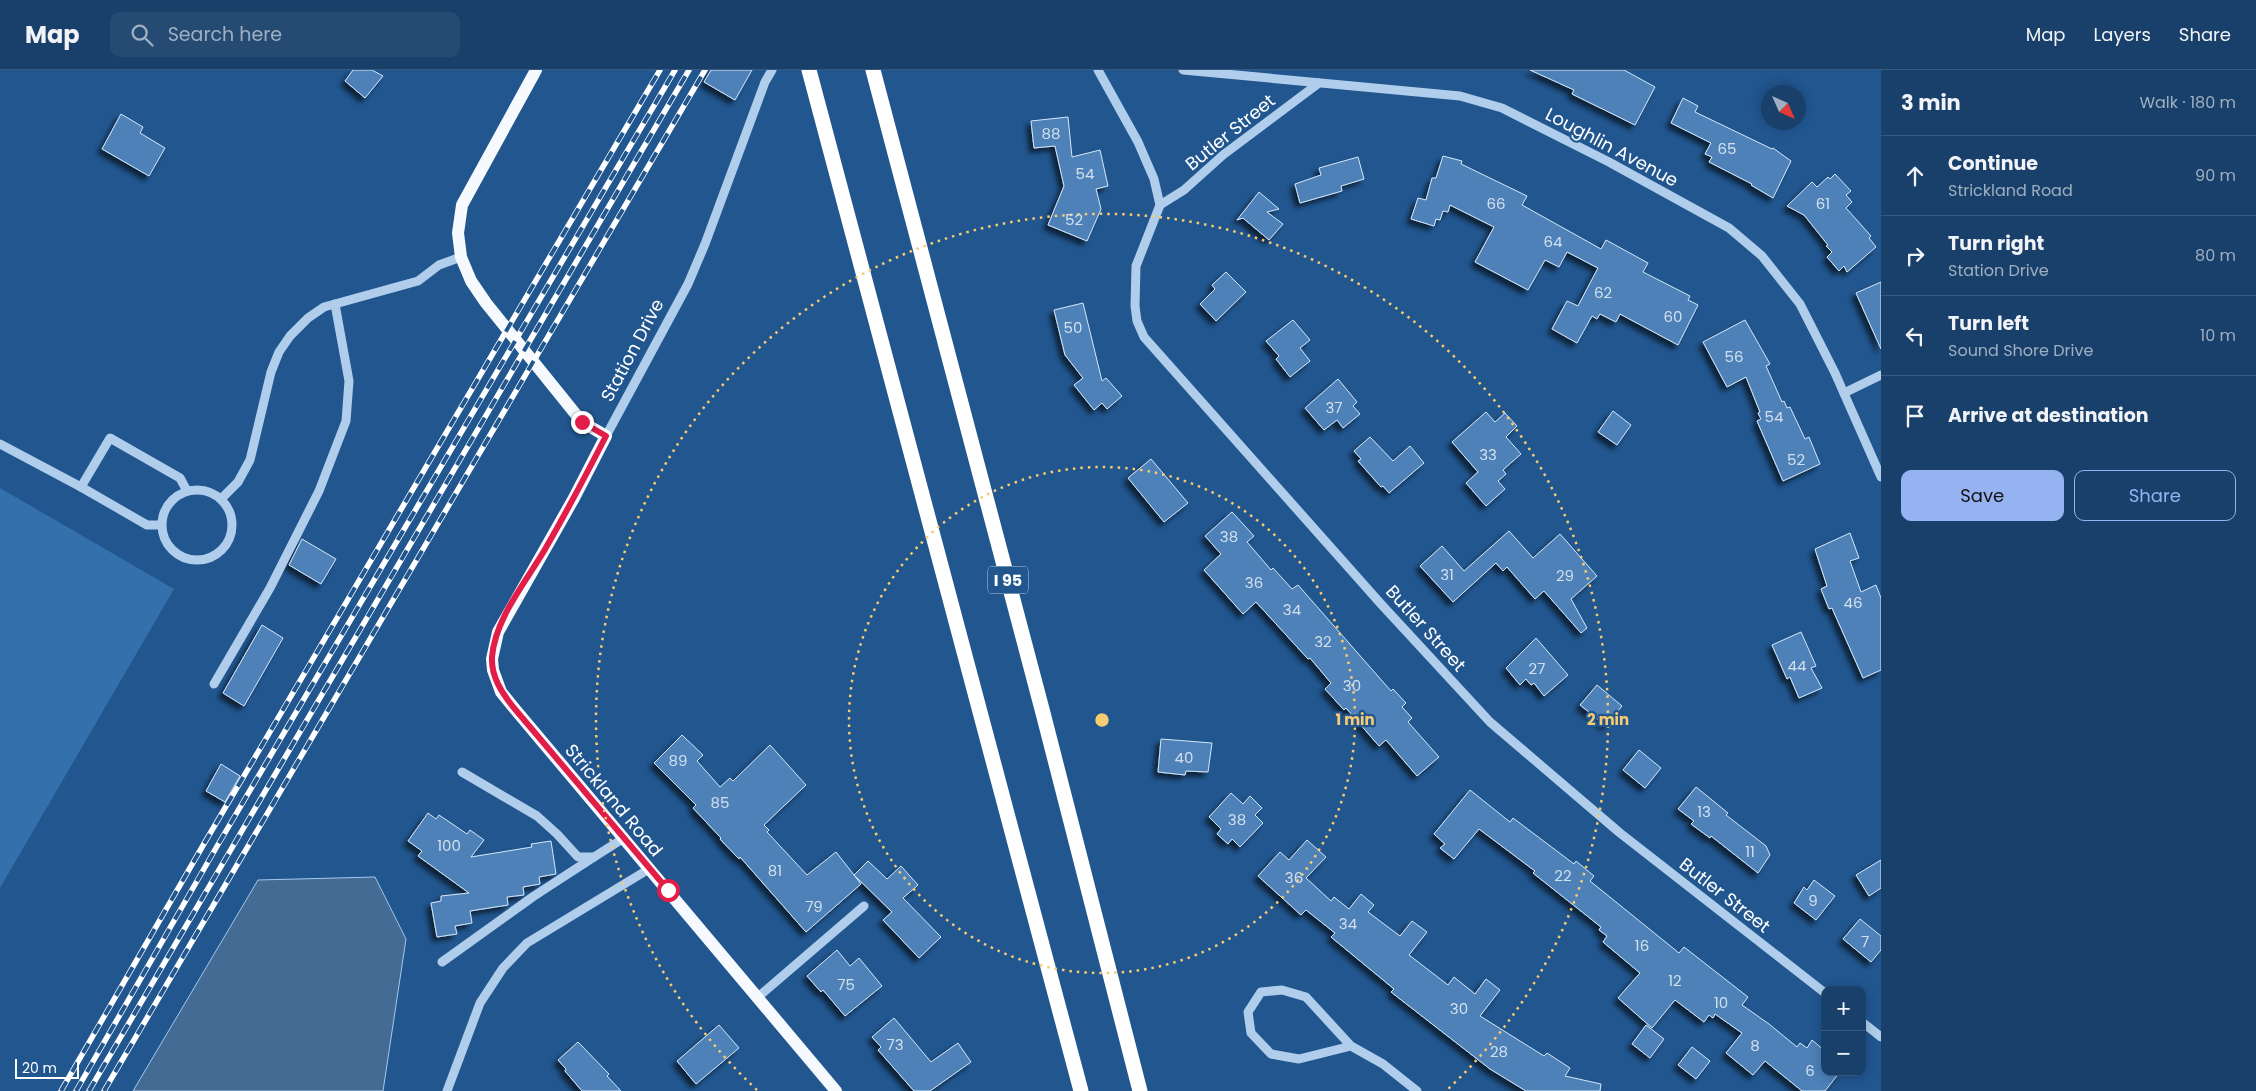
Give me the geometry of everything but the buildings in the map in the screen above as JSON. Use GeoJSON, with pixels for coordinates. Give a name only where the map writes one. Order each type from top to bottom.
{"type":"FeatureCollection","features":[{"type":"Feature","properties":{"kind":"highway"},"geometry":{"type":"LineString","coordinates":[[809,70],[1081,1091]]}},
{"type":"Feature","properties":{"kind":"highway","name":"I 95"},"geometry":{"type":"LineString","coordinates":[[873,70],[1140,1091]]}},
{"type":"Feature","properties":{"kind":"main road"},"geometry":{"type":"LineString","coordinates":[[536,70],[462,204],[458,233],[461,257],[470,281],[486,303],[582,422],[606,436]]}},
{"type":"Feature","properties":{"kind":"main road","name":"Station Drive"},"geometry":{"type":"LineString","coordinates":[[501,692],[496,681],[492,658],[498,632],[574,498],[606,436]]}},
{"type":"Feature","properties":{"kind":"main road","name":"Strickland Road"},"geometry":{"type":"LineString","coordinates":[[501,692],[836,1091]]}},
{"type":"Feature","properties":{"kind":"street","name":"Station Drive"},"geometry":{"type":"LineString","coordinates":[[606,436],[688,284],[706,244],[765,82],[772,70]]}},
{"type":"Feature","properties":{"kind":"street"},"geometry":{"type":"LineString","coordinates":[[1098,70],[1138,142],[1154,179],[1160,205]]}},
{"type":"Feature","properties":{"kind":"street","name":"Loughlin Avenue"},"geometry":{"type":"LineString","coordinates":[[1183,70],[1460,96],[1502,108],[1609,162],[1729,228],[1762,256],[1800,304],[1844,393],[1881,477]]}},
{"type":"Feature","properties":{"kind":"street","name":"Butler Street"},"geometry":{"type":"LineString","coordinates":[[1320,83],[1223,155],[1184,190],[1160,205],[1136,266],[1135,306],[1137,321],[1144,337],[1381,604],[1490,722],[1620,833],[1821,990]]}},
{"type":"Feature","properties":{"kind":"street"},"geometry":{"type":"LineString","coordinates":[[221,499],[238,482],[252,455],[271,372],[279,352],[290,336],[308,318],[324,307],[418,281],[439,265],[461,257]]}},
{"type":"Feature","properties":{"kind":"street"},"geometry":{"type":"LineString","coordinates":[[214,684],[270,588],[314,500],[346,421],[349,381],[335,304]]}},
{"type":"Feature","properties":{"kind":"street"},"geometry":{"type":"LineString","coordinates":[[1844,393],[1881,375]]}},
{"type":"Feature","properties":{"kind":"street"},"geometry":{"type":"LineString","coordinates":[[81,487],[110,438],[180,478],[187,491]]}},
{"type":"Feature","properties":{"kind":"street"},"geometry":{"type":"LineString","coordinates":[[0,444],[147,525],[161,526]]}},
{"type":"Feature","properties":{"kind":"street"},"geometry":{"type":"LineString","coordinates":[[201,490],[212,493],[221,499],[228,508],[232,528],[230,538],[220,551],[207,559],[196,561],[183,558],[171,550],[164,539],[161,526],[166,508],[178,495],[187,491],[201,490]]}},
{"type":"Feature","properties":{"kind":"street"},"geometry":{"type":"LineString","coordinates":[[462,772],[537,816],[578,856],[594,857]]}},
{"type":"Feature","properties":{"kind":"street"},"geometry":{"type":"LineString","coordinates":[[442,962],[534,896],[624,838]]}},
{"type":"Feature","properties":{"kind":"street"},"geometry":{"type":"LineString","coordinates":[[447,1091],[480,1003],[502,968],[527,943],[649,869]]}},
{"type":"Feature","properties":{"kind":"street"},"geometry":{"type":"LineString","coordinates":[[758,997],[864,906]]}},
{"type":"Feature","properties":{"kind":"street"},"geometry":{"type":"LineString","coordinates":[[1351,1046],[1299,1059],[1271,1054],[1251,1032],[1248,1012],[1261,992],[1282,990],[1306,997],[1351,1046],[1383,1064],[1417,1091]]}},
{"type":"Feature","properties":{"kind":"street"},"geometry":{"type":"LineString","coordinates":[[1866,1025],[1881,1037]]}},
{"type":"Feature","properties":{"kind":"shaded area"},"geometry":{"type":"Polygon","coordinates":[[[0,488],[174,589],[0,888],[0,488]]]}},
{"type":"Feature","properties":{"kind":"shaded area"},"geometry":{"type":"Polygon","coordinates":[[[375,877],[406,939],[383,1091],[133,1091],[258,880],[375,877]]]}},
{"type":"Feature","properties":{"kind":"railway"},"geometry":{"type":"LineString","coordinates":[[61,1091],[205,842],[660,70]]}},
{"type":"Feature","properties":{"kind":"railway"},"geometry":{"type":"LineString","coordinates":[[76,1091],[216,848],[675,70]]}},
{"type":"Feature","properties":{"kind":"railway"},"geometry":{"type":"LineString","coordinates":[[89,1091],[689,70]]}},
{"type":"Feature","properties":{"kind":"railway"},"geometry":{"type":"LineString","coordinates":[[104,1091],[705,70]]}},
{"type":"Feature","properties":{"kind":"route"},"geometry":{"type":"LineString","coordinates":[[582,422],[606,436],[574,498],[505,617],[494,645],[493,670],[501,692],[668,890]]}}]}
